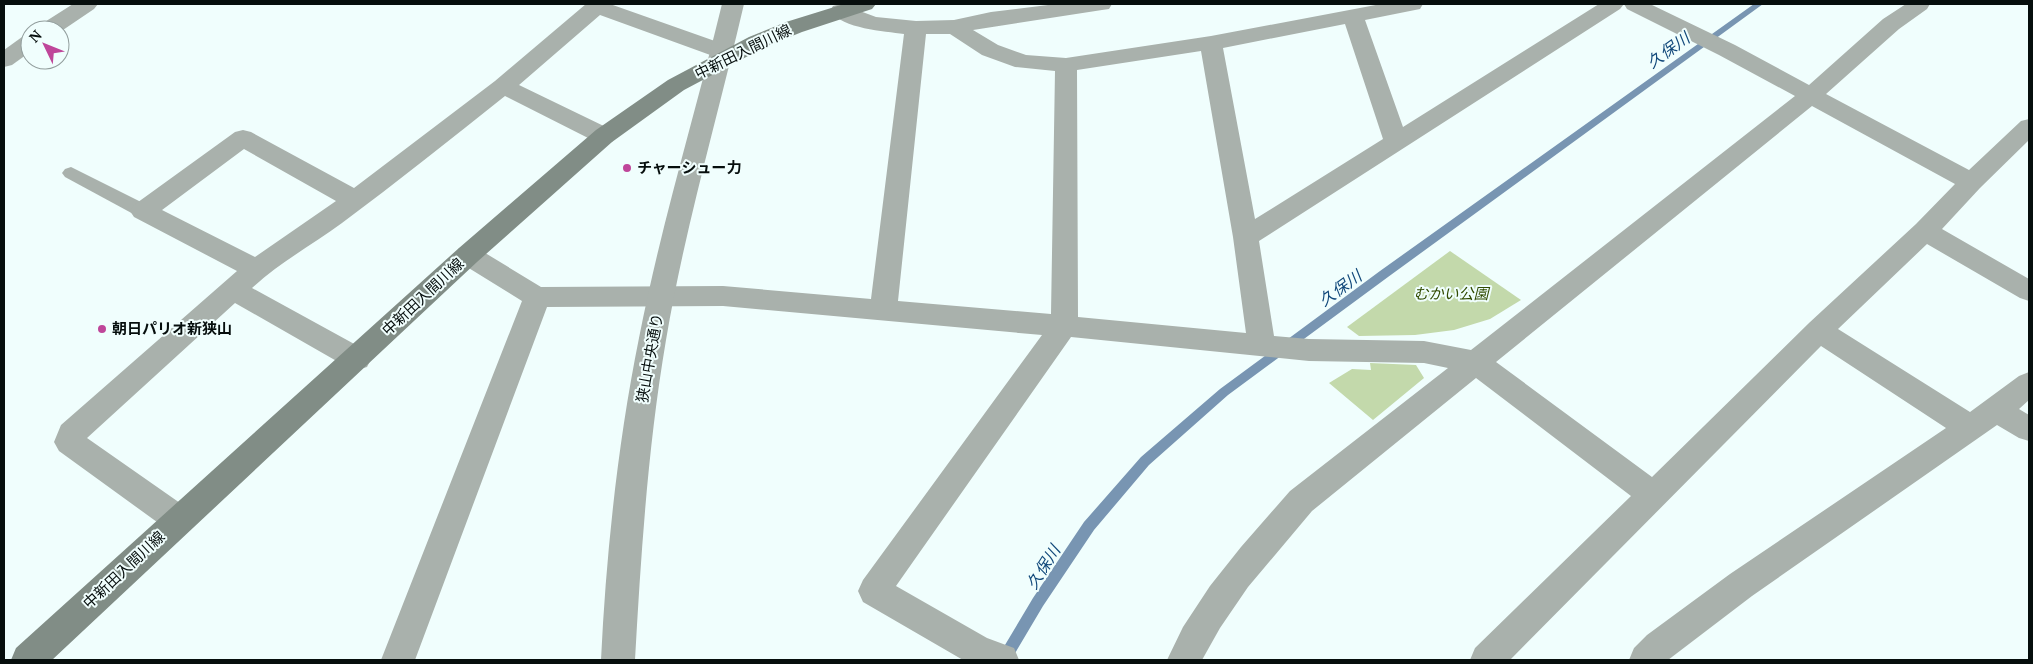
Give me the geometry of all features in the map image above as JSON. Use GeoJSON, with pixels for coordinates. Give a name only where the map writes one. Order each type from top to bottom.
{"type":"FeatureCollection","features":[{"type":"Feature","properties":{"kind":"main road","name":"中新田入間川線"},"geometry":{"type":"LineString","coordinates":[[28,660],[468,255],[604,136],[719,56],[794,27],[865,4]]}},
{"type":"Feature","properties":{"kind":"street"},"geometry":{"type":"LineString","coordinates":[[63,20],[87,4]]}},
{"type":"Feature","properties":{"kind":"street","name":"狭山中央通り"},"geometry":{"type":"LineString","coordinates":[[618,660],[628,516],[644,386],[661,296],[732,4]]}},
{"type":"Feature","properties":{"kind":"street"},"geometry":{"type":"LineString","coordinates":[[841,11],[859,20],[876,24],[916,28],[954,27],[991,19],[1102,4]]}},
{"type":"Feature","properties":{"kind":"street"},"geometry":{"type":"LineString","coordinates":[[954,27],[990,50],[1023,62],[1066,66],[1211,43],[1413,4]]}},
{"type":"Feature","properties":{"kind":"street"},"geometry":{"type":"LineString","coordinates":[[1246,237],[1613,4]]}},
{"type":"Feature","properties":{"kind":"street"},"geometry":{"type":"LineString","coordinates":[[1634,4],[1727,50],[1971,182]]}},
{"type":"Feature","properties":{"kind":"street"},"geometry":{"type":"LineString","coordinates":[[1184,660],[1193,640],[1250,558],[1301,501],[1810,96],[1891,24],[1920,4]]}},
{"type":"Feature","properties":{"kind":"street"},"geometry":{"type":"LineString","coordinates":[[179,520],[70,442],[71,434],[256,269],[302,239],[355,200],[503,86],[598,5],[719,56]]}},
{"type":"Feature","properties":{"kind":"street"},"geometry":{"type":"LineString","coordinates":[[1353,16],[1396,142]]}},
{"type":"Feature","properties":{"kind":"street"},"geometry":{"type":"LineString","coordinates":[[883,311],[916,28]]}},
{"type":"Feature","properties":{"kind":"street"},"geometry":{"type":"LineString","coordinates":[[1211,43],[1246,237],[1262,345]]}},
{"type":"Feature","properties":{"kind":"street"},"geometry":{"type":"LineString","coordinates":[[4,60],[20,49]]}},
{"type":"Feature","properties":{"kind":"street"},"geometry":{"type":"LineString","coordinates":[[989,654],[874,591],[1064,326],[1066,66]]}},
{"type":"Feature","properties":{"kind":"street"},"geometry":{"type":"LineString","coordinates":[[503,86],[604,136]]}},
{"type":"Feature","properties":{"kind":"street"},"geometry":{"type":"LineString","coordinates":[[1487,660],[1819,331],[1925,231],[1971,182],[2029,127]]}},
{"type":"Feature","properties":{"kind":"street"},"geometry":{"type":"LineString","coordinates":[[256,269],[143,211],[243,138],[355,200]]}},
{"type":"Feature","properties":{"kind":"street"},"geometry":{"type":"LineString","coordinates":[[1925,231],[2029,291]]}},
{"type":"Feature","properties":{"kind":"street"},"geometry":{"type":"LineString","coordinates":[[468,255],[537,296],[723,296],[1309,350],[1424,352],[1476,362],[1654,496]]}},
{"type":"Feature","properties":{"kind":"street"},"geometry":{"type":"LineString","coordinates":[[234,290],[357,359]]}},
{"type":"Feature","properties":{"kind":"street"},"geometry":{"type":"LineString","coordinates":[[398,660],[537,296]]}},
{"type":"Feature","properties":{"kind":"street"},"geometry":{"type":"LineString","coordinates":[[1819,331],[1970,428]]}},
{"type":"Feature","properties":{"kind":"street"},"geometry":{"type":"LineString","coordinates":[[1646,660],[1659,646],[1741,585],[1996,410],[2029,384]]}},
{"type":"Feature","properties":{"kind":"street"},"geometry":{"type":"LineString","coordinates":[[1996,410],[2029,429]]}},
{"type":"Feature","properties":{"kind":"lane"},"geometry":{"type":"LineString","coordinates":[[72,173],[143,211]]}},
{"type":"Feature","properties":{"kind":"green space","name":"むかい公園"},"geometry":{"type":"Polygon","coordinates":[[[1450,251],[1521,300],[1490,319],[1454,330],[1415,335],[1359,336],[1347,327],[1450,251]]]}},
{"type":"Feature","properties":{"kind":"green space"},"geometry":{"type":"Polygon","coordinates":[[[1370,363],[1416,365],[1424,378],[1373,420],[1329,383],[1352,369],[1371,370],[1370,363]]]}},
{"type":"Feature","properties":{"kind":"waterway","name":"久保川"},"geometry":{"type":"LineString","coordinates":[[1003,660],[1038,602],[1089,526],[1145,461],[1224,392],[1384,274],[1759,4]]}},
{"type":"Feature","properties":{"kind":"place","name":"チャーシュー力"},"geometry":{"type":"Point","coordinates":[627,168]}},
{"type":"Feature","properties":{"kind":"place","name":"朝日パリオ新狭山"},"geometry":{"type":"Point","coordinates":[102,329]}}]}
